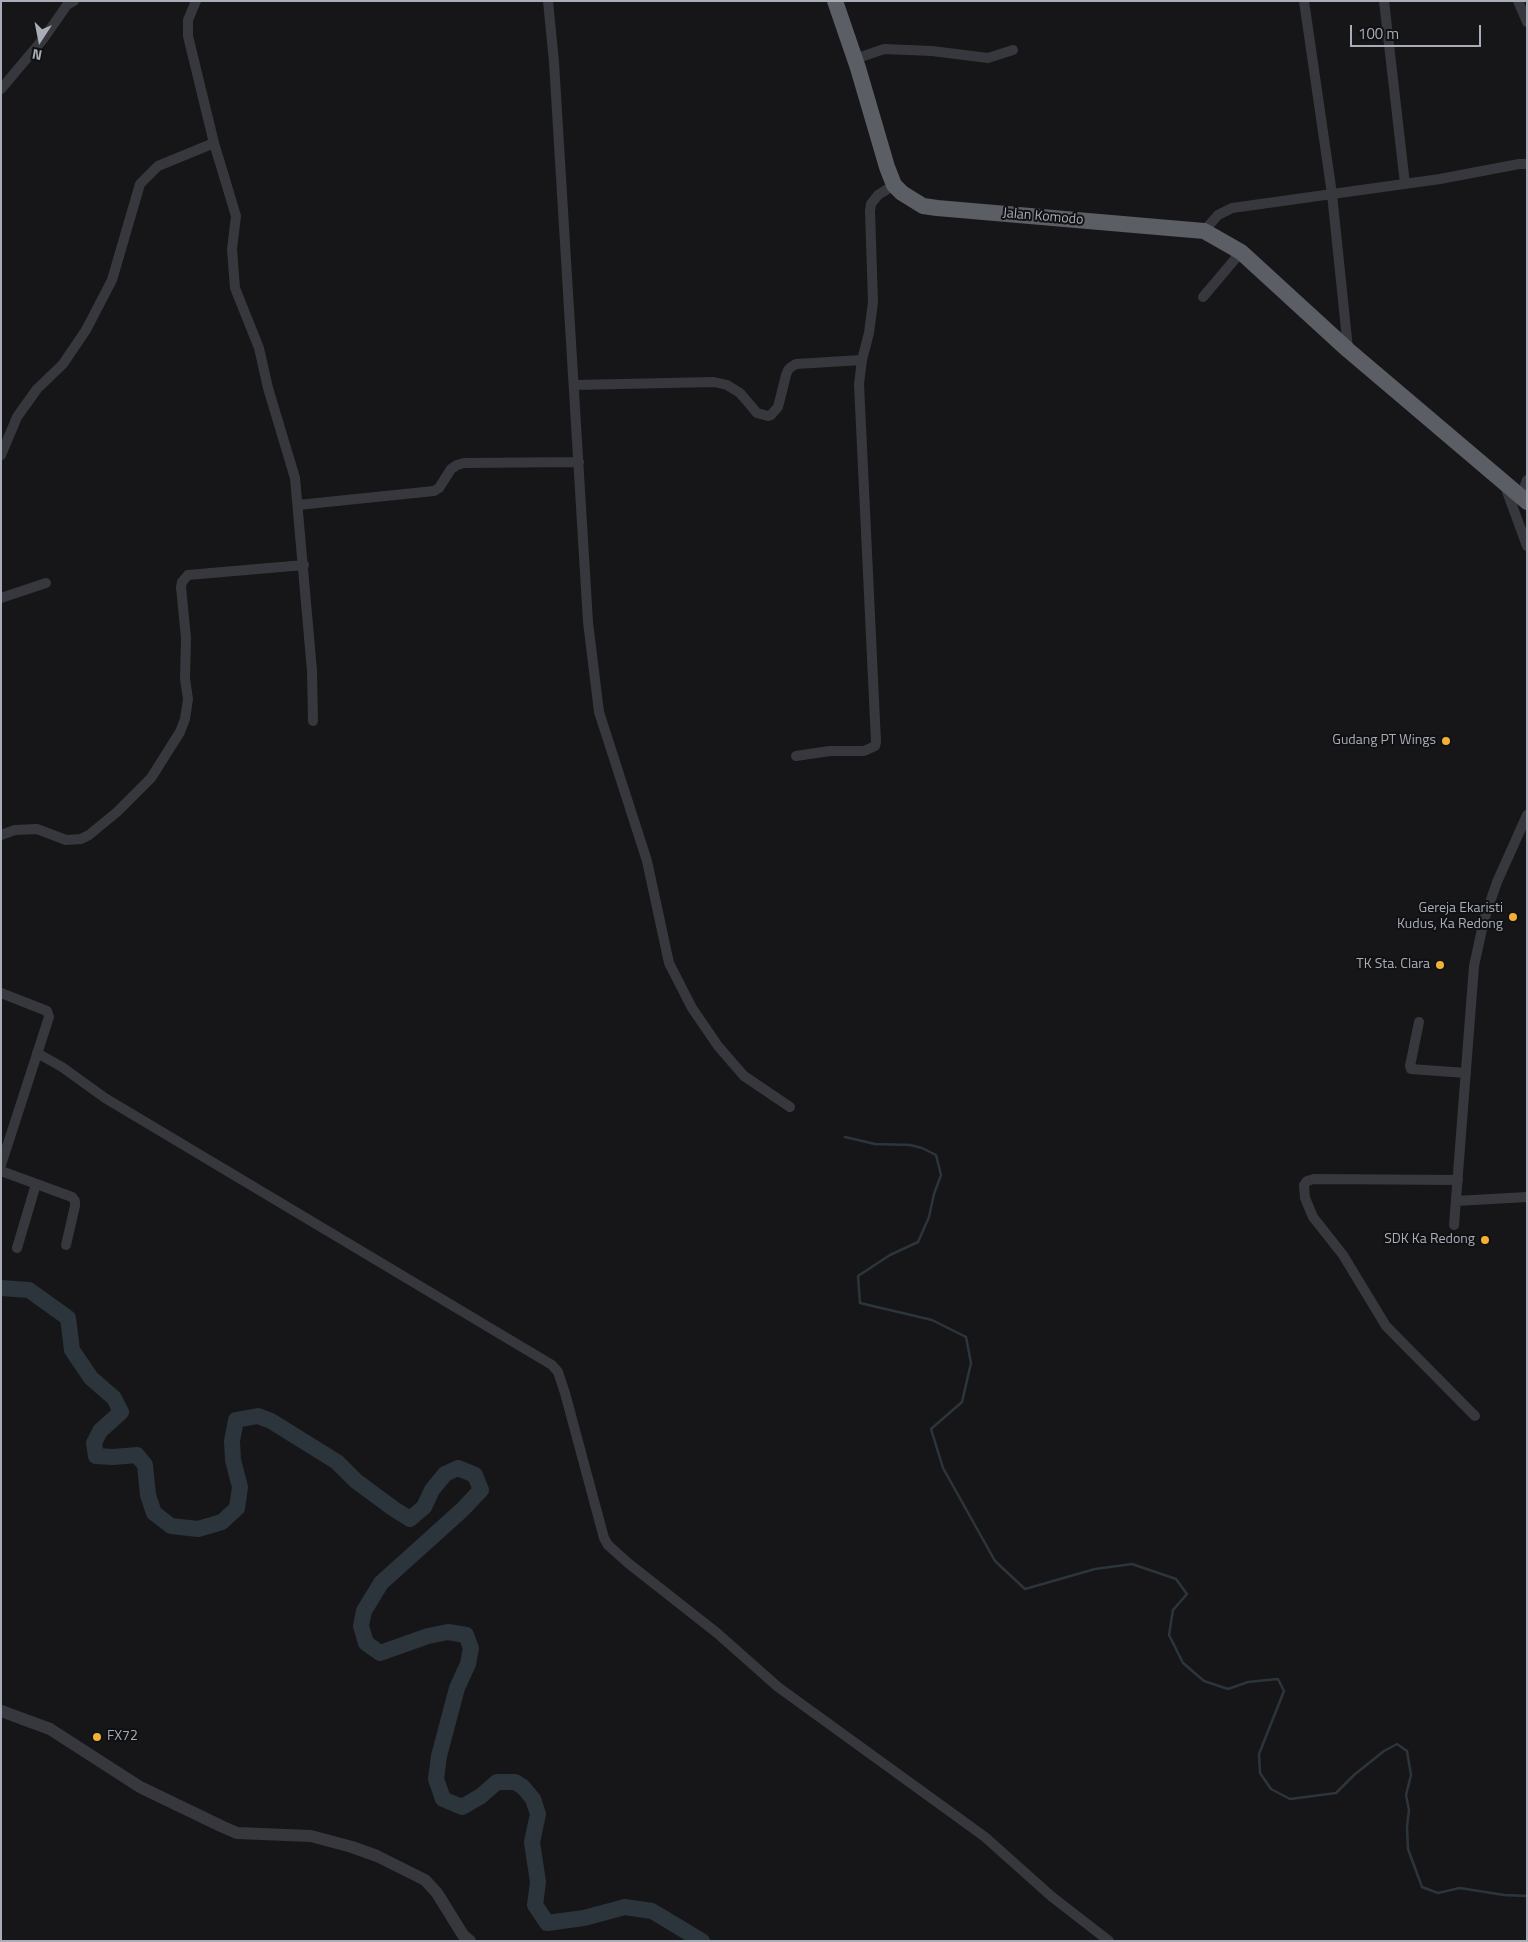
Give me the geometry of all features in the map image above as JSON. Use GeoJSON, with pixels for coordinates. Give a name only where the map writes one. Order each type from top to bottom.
{"type":"FeatureCollection","features":[{"type":"Feature","properties":{"kind":"highway"},"geometry":{"type":"LineString","coordinates":[[835,1],[894,185]]}},
{"type":"Feature","properties":{"kind":"highway","name":"Jalan Komodo"},"geometry":{"type":"LineString","coordinates":[[894,185],[902,193],[923,206],[1204,231],[1241,252],[1348,350],[1524,499]]}},
{"type":"Feature","properties":{"kind":"street"},"geometry":{"type":"LineString","coordinates":[[1,89],[44,38],[67,5],[74,1]]}},
{"type":"Feature","properties":{"kind":"street"},"geometry":{"type":"LineString","coordinates":[[196,1],[188,20],[188,36],[214,143],[236,216],[232,249],[235,288],[259,348],[268,388],[296,478],[312,671],[313,721]]}},
{"type":"Feature","properties":{"kind":"street"},"geometry":{"type":"LineString","coordinates":[[548,1],[554,62],[588,622],[599,712],[647,861],[668,963],[692,1008],[718,1046],[744,1076],[790,1107]]}},
{"type":"Feature","properties":{"kind":"street"},"geometry":{"type":"LineString","coordinates":[[1304,1],[1332,194],[1348,350]]}},
{"type":"Feature","properties":{"kind":"street"},"geometry":{"type":"LineString","coordinates":[[1384,1],[1405,184]]}},
{"type":"Feature","properties":{"kind":"street"},"geometry":{"type":"LineString","coordinates":[[1518,1],[1527,22]]}},
{"type":"Feature","properties":{"kind":"street"},"geometry":{"type":"LineString","coordinates":[[855,59],[884,49],[928,51],[988,58],[1013,50]]}},
{"type":"Feature","properties":{"kind":"street"},"geometry":{"type":"LineString","coordinates":[[2,451],[17,417],[37,389],[63,364],[86,330],[112,280],[140,184],[158,166],[214,143]]}},
{"type":"Feature","properties":{"kind":"street"},"geometry":{"type":"LineString","coordinates":[[1204,231],[1218,215],[1232,208],[1405,184],[1527,164]]}},
{"type":"Feature","properties":{"kind":"street"},"geometry":{"type":"LineString","coordinates":[[796,756],[830,751],[864,751],[874,746],[876,742],[859,384],[873,302],[870,211],[878,195],[894,185]]}},
{"type":"Feature","properties":{"kind":"street"},"geometry":{"type":"LineString","coordinates":[[1203,297],[1241,252]]}},
{"type":"Feature","properties":{"kind":"street"},"geometry":{"type":"LineString","coordinates":[[574,385],[714,382],[726,385],[740,393],[757,413],[771,416],[778,408],[786,375],[791,367],[796,364],[862,360]]}},
{"type":"Feature","properties":{"kind":"street"},"geometry":{"type":"LineString","coordinates":[[298,505],[434,491],[439,488],[451,469],[464,463],[579,462]]}},
{"type":"Feature","properties":{"kind":"street"},"geometry":{"type":"LineString","coordinates":[[1524,499],[1527,480]]}},
{"type":"Feature","properties":{"kind":"street"},"geometry":{"type":"LineString","coordinates":[[1504,484],[1527,546]]}},
{"type":"Feature","properties":{"kind":"street"},"geometry":{"type":"LineString","coordinates":[[1,835],[15,830],[37,829],[66,840],[80,839],[89,835],[117,812],[151,778],[180,732],[185,719],[188,699],[185,679],[186,638],[181,587],[182,582],[188,575],[304,565]]}},
{"type":"Feature","properties":{"kind":"street"},"geometry":{"type":"LineString","coordinates":[[1,598],[46,583]]}},
{"type":"Feature","properties":{"kind":"street"},"geometry":{"type":"LineString","coordinates":[[1454,1225],[1474,966],[1484,920],[1497,882],[1527,815]]}},
{"type":"Feature","properties":{"kind":"street"},"geometry":{"type":"LineString","coordinates":[[1,993],[49,1014],[1,1165]]}},
{"type":"Feature","properties":{"kind":"street"},"geometry":{"type":"LineString","coordinates":[[1419,1022],[1411,1069],[1466,1073]]}},
{"type":"Feature","properties":{"kind":"street"},"geometry":{"type":"LineString","coordinates":[[36,1053],[62,1067],[105,1098],[552,1365],[558,1372],[565,1392],[604,1538],[608,1545],[717,1633],[778,1687],[985,1837],[1051,1896],[1110,1941]]}},
{"type":"Feature","properties":{"kind":"street"},"geometry":{"type":"LineString","coordinates":[[1,1171],[66,1194],[75,1201],[66,1245]]}},
{"type":"Feature","properties":{"kind":"street"},"geometry":{"type":"LineString","coordinates":[[1458,1180],[1314,1179],[1304,1184],[1305,1198],[1313,1217],[1343,1255],[1386,1326],[1475,1416]]}},
{"type":"Feature","properties":{"kind":"street"},"geometry":{"type":"LineString","coordinates":[[17,1248],[36,1184]]}},
{"type":"Feature","properties":{"kind":"street"},"geometry":{"type":"LineString","coordinates":[[1456,1201],[1527,1196]]}},
{"type":"Feature","properties":{"kind":"street"},"geometry":{"type":"LineString","coordinates":[[1,1711],[50,1728],[140,1787],[223,1827],[237,1832],[311,1836],[377,1856],[425,1880],[437,1893],[463,1935],[470,1941]]}},
{"type":"Feature","properties":{"kind":"waterway"},"geometry":{"type":"LineString","coordinates":[[845,1137],[875,1144],[910,1145],[922,1148],[936,1155],[941,1175],[934,1194],[929,1217],[918,1242],[890,1255],[858,1276],[860,1303],[932,1320],[966,1337],[971,1363],[962,1402],[931,1429],[943,1468],[995,1561],[1025,1589],[1095,1569],[1132,1564],[1176,1579],[1187,1594],[1173,1610],[1169,1635],[1183,1663],[1204,1681],[1228,1689],[1248,1682],[1278,1679],[1284,1691],[1259,1754],[1260,1773],[1271,1789],[1290,1799],[1336,1793],[1354,1775],[1384,1751],[1397,1744],[1407,1751],[1411,1775],[1406,1795],[1409,1810],[1407,1827],[1408,1849],[1422,1887],[1438,1893],[1460,1888],[1504,1895],[1527,1896]]}},
{"type":"Feature","properties":{"kind":"waterway"},"geometry":{"type":"LineString","coordinates":[[1,1288],[29,1290],[68,1318],[72,1350],[91,1378],[114,1398],[121,1412],[100,1431],[94,1443],[96,1456],[137,1455],[145,1465],[148,1495],[154,1513],[171,1526],[198,1529],[222,1522],[237,1508],[240,1487],[233,1460],[232,1441],[236,1420],[258,1416],[271,1421],[337,1462],[356,1481],[410,1519],[424,1507],[432,1490],[445,1474],[458,1468],[475,1475],[481,1490],[462,1510],[381,1583],[364,1611],[361,1626],[366,1643],[380,1653],[428,1636],[448,1632],[466,1635],[471,1648],[468,1664],[457,1688],[439,1756],[436,1779],[443,1799],[462,1807],[481,1796],[497,1782],[515,1782],[523,1787],[533,1799],[538,1814],[532,1842],[538,1882],[535,1905],[547,1923],[584,1918],[625,1907],[652,1911],[702,1941]]}},
{"type":"Feature","properties":{"kind":"place","name":"Gudang PT Wings"},"geometry":{"type":"Point","coordinates":[1446,741]}},
{"type":"Feature","properties":{"kind":"place","name":"Gereja Ekaristi Kudus, Ka Redong"},"geometry":{"type":"Point","coordinates":[1513,917]}},
{"type":"Feature","properties":{"kind":"place","name":"TK Sta. Clara"},"geometry":{"type":"Point","coordinates":[1440,965]}},
{"type":"Feature","properties":{"kind":"place","name":"SDK Ka Redong"},"geometry":{"type":"Point","coordinates":[1485,1240]}},
{"type":"Feature","properties":{"kind":"place","name":"FX72"},"geometry":{"type":"Point","coordinates":[97,1737]}}]}
